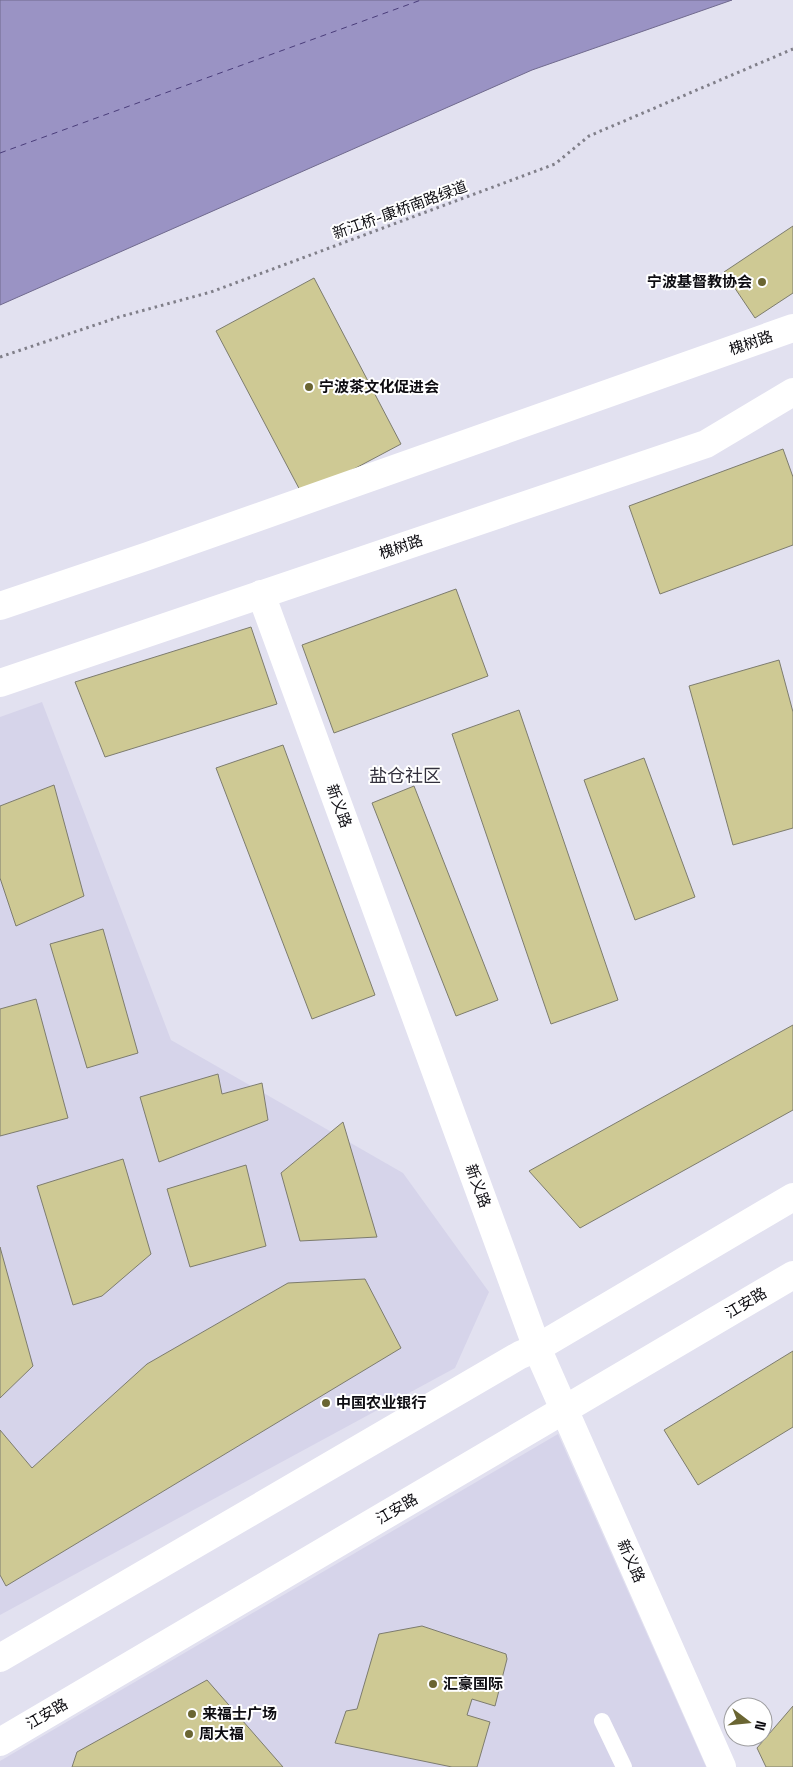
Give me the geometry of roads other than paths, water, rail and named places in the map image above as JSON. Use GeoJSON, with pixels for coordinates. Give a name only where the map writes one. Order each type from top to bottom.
{"type":"FeatureCollection","features":[{"type":"Feature","properties":{"kind":"street","name":"槐树路"},"geometry":{"type":"LineString","coordinates":[[0,606],[167,550],[793,328]]}},
{"type":"Feature","properties":{"kind":"street","name":"槐树路"},"geometry":{"type":"LineString","coordinates":[[0,683],[706,444],[793,392]]}},
{"type":"Feature","properties":{"kind":"street","name":"新义路"},"geometry":{"type":"LineString","coordinates":[[262,594],[538,1348],[720,1767]]}},
{"type":"Feature","properties":{"kind":"street"},"geometry":{"type":"LineString","coordinates":[[0,1658],[520,1355],[538,1348],[793,1197]]}},
{"type":"Feature","properties":{"kind":"street","name":"江安路"},"geometry":{"type":"LineString","coordinates":[[0,1742],[793,1275]]}},
{"type":"Feature","properties":{"kind":"lane"},"geometry":{"type":"LineString","coordinates":[[602,1721],[624,1767]]}},
{"type":"Feature","properties":{"kind":"place","name":"宁波基督教协会"},"geometry":{"type":"Point","coordinates":[762,282]}},
{"type":"Feature","properties":{"kind":"place","name":"宁波茶文化促进会"},"geometry":{"type":"Point","coordinates":[309,387]}},
{"type":"Feature","properties":{"kind":"place","name":"中国农业银行"},"geometry":{"type":"Point","coordinates":[326,1403]}},
{"type":"Feature","properties":{"kind":"place","name":"汇豪国际"},"geometry":{"type":"Point","coordinates":[433,1684]}},
{"type":"Feature","properties":{"kind":"place","name":"来福士广场"},"geometry":{"type":"Point","coordinates":[192,1714]}},
{"type":"Feature","properties":{"kind":"place","name":"周大福"},"geometry":{"type":"Point","coordinates":[189,1734]}},
{"type":"Feature","properties":{"kind":"district","name":"盐仓社区"},"geometry":{"type":"Point","coordinates":[405,776]}}]}
